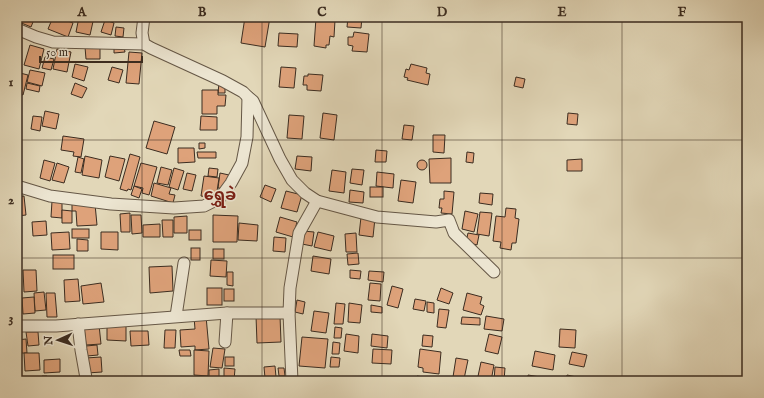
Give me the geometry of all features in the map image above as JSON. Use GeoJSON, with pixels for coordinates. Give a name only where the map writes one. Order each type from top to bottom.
{"type":"FeatureCollection","features":[{"type":"Feature","properties":{"kind":"street"},"geometry":{"type":"LineString","coordinates":[[144,17],[142,33],[144,44]]}},
{"type":"Feature","properties":{"kind":"street"},"geometry":{"type":"LineString","coordinates":[[17,29],[53,42],[144,44],[224,82],[243,92],[253,101],[280,159],[292,180],[305,193],[317,201],[377,217],[436,222],[449,220],[454,233],[494,272]]}},
{"type":"Feature","properties":{"kind":"street"},"geometry":{"type":"LineString","coordinates":[[17,186],[50,196],[111,204],[174,208],[204,206],[220,198],[231,183],[242,163],[247,137],[248,97]]}},
{"type":"Feature","properties":{"kind":"street"},"geometry":{"type":"LineString","coordinates":[[292,381],[289,313],[290,288],[299,233],[317,201]]}},
{"type":"Feature","properties":{"kind":"street"},"geometry":{"type":"LineString","coordinates":[[176,316],[184,263]]}},
{"type":"Feature","properties":{"kind":"street"},"geometry":{"type":"LineString","coordinates":[[17,326],[56,326],[227,312],[289,313]]}},
{"type":"Feature","properties":{"kind":"street"},"geometry":{"type":"LineString","coordinates":[[226,342],[227,312]]}},
{"type":"Feature","properties":{"kind":"street"},"geometry":{"type":"LineString","coordinates":[[78,324],[86,378]]}},
{"type":"Feature","properties":{"kind":"building"},"geometry":{"type":"Polygon","coordinates":[[[21,17],[35,17],[31,27],[19,22],[21,17]]]}},
{"type":"Feature","properties":{"kind":"building"},"geometry":{"type":"Polygon","coordinates":[[[53,17],[58,17],[73,23],[68,37],[48,29],[53,17]]]}},
{"type":"Feature","properties":{"kind":"building"},"geometry":{"type":"Polygon","coordinates":[[[65,17],[76,17],[73,21],[65,17]]]}},
{"type":"Feature","properties":{"kind":"building"},"geometry":{"type":"Polygon","coordinates":[[[79,17],[94,17],[90,35],[76,32],[79,17]]]}},
{"type":"Feature","properties":{"kind":"building"},"geometry":{"type":"Polygon","coordinates":[[[245,17],[270,17],[265,47],[241,43],[245,17]]]}},
{"type":"Feature","properties":{"kind":"building"},"geometry":{"type":"Polygon","coordinates":[[[320,17],[330,17],[330,20],[335,20],[334,37],[330,36],[329,45],[326,45],[326,48],[314,46],[316,18],[320,19],[320,17]]]}},
{"type":"Feature","properties":{"kind":"building"},"geometry":{"type":"Polygon","coordinates":[[[348,17],[362,17],[361,28],[347,27],[348,17]]]}},
{"type":"Feature","properties":{"kind":"building"},"geometry":{"type":"Polygon","coordinates":[[[105,20],[114,23],[111,35],[101,32],[105,20]]]}},
{"type":"Feature","properties":{"kind":"building"},"geometry":{"type":"Polygon","coordinates":[[[116,27],[124,28],[123,37],[115,36],[116,27]]]}},
{"type":"Feature","properties":{"kind":"building"},"geometry":{"type":"Polygon","coordinates":[[[354,32],[369,34],[367,52],[352,51],[353,46],[348,45],[348,37],[353,37],[354,32]]]}},
{"type":"Feature","properties":{"kind":"building"},"geometry":{"type":"Polygon","coordinates":[[[17,33],[22,35],[17,53],[17,33]]]}},
{"type":"Feature","properties":{"kind":"building"},"geometry":{"type":"Polygon","coordinates":[[[279,33],[298,34],[297,47],[278,46],[279,33]]]}},
{"type":"Feature","properties":{"kind":"building"},"geometry":{"type":"Polygon","coordinates":[[[30,45],[44,49],[39,69],[24,65],[30,45]]]}},
{"type":"Feature","properties":{"kind":"building"},"geometry":{"type":"Polygon","coordinates":[[[85,47],[100,47],[100,59],[86,59],[85,47]]]}},
{"type":"Feature","properties":{"kind":"building"},"geometry":{"type":"Polygon","coordinates":[[[114,47],[124,47],[125,52],[114,53],[114,47]]]}},
{"type":"Feature","properties":{"kind":"building"},"geometry":{"type":"Polygon","coordinates":[[[57,49],[71,52],[67,72],[53,69],[57,49]]]}},
{"type":"Feature","properties":{"kind":"building"},"geometry":{"type":"Polygon","coordinates":[[[129,52],[142,53],[139,84],[126,83],[129,52]]]}},
{"type":"Feature","properties":{"kind":"building"},"geometry":{"type":"Polygon","coordinates":[[[45,57],[54,59],[51,70],[42,68],[45,57]]]}},
{"type":"Feature","properties":{"kind":"building"},"geometry":{"type":"Polygon","coordinates":[[[75,64],[88,67],[84,81],[72,77],[75,64]]]}},
{"type":"Feature","properties":{"kind":"building"},"geometry":{"type":"Polygon","coordinates":[[[411,64],[427,68],[426,73],[430,74],[428,85],[407,80],[408,78],[404,77],[406,69],[409,70],[411,64]]]}},
{"type":"Feature","properties":{"kind":"building"},"geometry":{"type":"Polygon","coordinates":[[[112,67],[123,70],[119,83],[108,80],[112,67]]]}},
{"type":"Feature","properties":{"kind":"building"},"geometry":{"type":"Polygon","coordinates":[[[281,67],[296,68],[294,88],[279,87],[281,67]]]}},
{"type":"Feature","properties":{"kind":"building"},"geometry":{"type":"Polygon","coordinates":[[[30,70],[45,73],[42,86],[27,82],[30,70]]]}},
{"type":"Feature","properties":{"kind":"building"},"geometry":{"type":"Polygon","coordinates":[[[20,73],[28,75],[23,95],[17,93],[20,73]]]}},
{"type":"Feature","properties":{"kind":"building"},"geometry":{"type":"Polygon","coordinates":[[[308,74],[323,75],[321,91],[307,90],[307,85],[303,85],[304,76],[308,76],[308,74]]]}},
{"type":"Feature","properties":{"kind":"building"},"geometry":{"type":"Polygon","coordinates":[[[516,77],[525,79],[523,88],[514,86],[516,77]]]}},
{"type":"Feature","properties":{"kind":"building"},"geometry":{"type":"Polygon","coordinates":[[[27,83],[40,86],[39,92],[26,89],[27,83]]]}},
{"type":"Feature","properties":{"kind":"building"},"geometry":{"type":"Polygon","coordinates":[[[75,83],[87,88],[82,98],[71,94],[75,83]]]}},
{"type":"Feature","properties":{"kind":"building"},"geometry":{"type":"Polygon","coordinates":[[[219,83],[225,83],[225,93],[218,93],[219,83]]]}},
{"type":"Feature","properties":{"kind":"building"},"geometry":{"type":"Polygon","coordinates":[[[202,90],[218,90],[218,95],[226,95],[225,106],[217,106],[217,114],[202,114],[202,90]]]}},
{"type":"Feature","properties":{"kind":"building"},"geometry":{"type":"Polygon","coordinates":[[[45,111],[59,114],[56,129],[42,126],[45,111]]]}},
{"type":"Feature","properties":{"kind":"building"},"geometry":{"type":"Polygon","coordinates":[[[323,113],[337,115],[334,140],[320,138],[323,113]]]}},
{"type":"Feature","properties":{"kind":"building"},"geometry":{"type":"Polygon","coordinates":[[[568,113],[578,114],[577,125],[567,124],[568,113]]]}},
{"type":"Feature","properties":{"kind":"building"},"geometry":{"type":"Polygon","coordinates":[[[289,115],[304,116],[302,139],[287,138],[289,115]]]}},
{"type":"Feature","properties":{"kind":"building"},"geometry":{"type":"Polygon","coordinates":[[[33,116],[42,117],[40,131],[31,129],[33,116]]]}},
{"type":"Feature","properties":{"kind":"building"},"geometry":{"type":"Polygon","coordinates":[[[201,116],[217,117],[217,130],[200,130],[201,116]]]}},
{"type":"Feature","properties":{"kind":"building"},"geometry":{"type":"Polygon","coordinates":[[[154,121],[175,127],[167,154],[146,148],[154,121]]]}},
{"type":"Feature","properties":{"kind":"building"},"geometry":{"type":"Polygon","coordinates":[[[404,125],[414,126],[412,140],[402,139],[404,125]]]}},
{"type":"Feature","properties":{"kind":"building"},"geometry":{"type":"Polygon","coordinates":[[[433,135],[445,135],[444,153],[433,152],[433,135]]]}},
{"type":"Feature","properties":{"kind":"building"},"geometry":{"type":"Polygon","coordinates":[[[63,136],[84,139],[81,157],[73,156],[74,152],[61,150],[63,136]]]}},
{"type":"Feature","properties":{"kind":"building"},"geometry":{"type":"Polygon","coordinates":[[[199,143],[205,143],[205,148],[199,149],[199,143]]]}},
{"type":"Feature","properties":{"kind":"building"},"geometry":{"type":"Polygon","coordinates":[[[178,148],[194,148],[195,162],[178,163],[178,148]]]}},
{"type":"Feature","properties":{"kind":"building"},"geometry":{"type":"Polygon","coordinates":[[[376,150],[387,151],[386,162],[375,162],[376,150]]]}},
{"type":"Feature","properties":{"kind":"building"},"geometry":{"type":"Polygon","coordinates":[[[197,152],[216,152],[216,158],[198,158],[197,152]]]}},
{"type":"Feature","properties":{"kind":"building"},"geometry":{"type":"Polygon","coordinates":[[[467,152],[474,153],[473,163],[466,162],[467,152]]]}},
{"type":"Feature","properties":{"kind":"building"},"geometry":{"type":"Polygon","coordinates":[[[130,154],[140,157],[131,190],[128,189],[127,191],[120,189],[130,154]]]}},
{"type":"Feature","properties":{"kind":"building"},"geometry":{"type":"Polygon","coordinates":[[[85,156],[102,160],[99,178],[82,175],[85,156]]]}},
{"type":"Feature","properties":{"kind":"building"},"geometry":{"type":"Polygon","coordinates":[[[110,156],[125,159],[119,181],[105,177],[110,156]]]}},
{"type":"Feature","properties":{"kind":"building"},"geometry":{"type":"Polygon","coordinates":[[[297,156],[312,157],[311,171],[295,169],[297,156]]]}},
{"type":"Feature","properties":{"kind":"building"},"geometry":{"type":"Polygon","coordinates":[[[78,157],[84,159],[81,173],[75,172],[78,157]]]}},
{"type":"Feature","properties":{"kind":"building"},"geometry":{"type":"Polygon","coordinates":[[[451,158],[451,183],[430,183],[429,159],[451,158]]]}},
{"type":"Feature","properties":{"kind":"building"},"geometry":{"type":"Polygon","coordinates":[[[582,159],[582,171],[567,171],[567,160],[582,159]]]}},
{"type":"Feature","properties":{"kind":"building"},"geometry":{"type":"Polygon","coordinates":[[[17,160],[21,161],[18,174],[17,174],[17,160]]]}},
{"type":"Feature","properties":{"kind":"building"},"geometry":{"type":"Polygon","coordinates":[[[44,160],[55,163],[50,181],[40,178],[44,160]]]}},
{"type":"Feature","properties":{"kind":"building"},"geometry":{"type":"Polygon","coordinates":[[[420,160],[424,160],[427,165],[424,170],[420,170],[417,167],[417,163],[420,160]]]}},
{"type":"Feature","properties":{"kind":"building"},"geometry":{"type":"Polygon","coordinates":[[[57,163],[69,167],[64,183],[52,180],[57,163]]]}},
{"type":"Feature","properties":{"kind":"building"},"geometry":{"type":"Polygon","coordinates":[[[141,163],[157,167],[149,195],[142,193],[143,188],[134,186],[141,163]]]}},
{"type":"Feature","properties":{"kind":"building"},"geometry":{"type":"Polygon","coordinates":[[[161,167],[172,170],[168,185],[157,183],[161,167]]]}},
{"type":"Feature","properties":{"kind":"building"},"geometry":{"type":"Polygon","coordinates":[[[174,168],[184,171],[178,190],[169,187],[174,168]]]}},
{"type":"Feature","properties":{"kind":"building"},"geometry":{"type":"Polygon","coordinates":[[[209,168],[218,169],[217,177],[208,176],[209,168]]]}},
{"type":"Feature","properties":{"kind":"building"},"geometry":{"type":"Polygon","coordinates":[[[352,169],[364,170],[362,185],[350,183],[352,169]]]}},
{"type":"Feature","properties":{"kind":"building"},"geometry":{"type":"Polygon","coordinates":[[[332,170],[346,172],[344,193],[329,191],[332,170]]]}},
{"type":"Feature","properties":{"kind":"building"},"geometry":{"type":"Polygon","coordinates":[[[377,172],[394,174],[393,188],[376,186],[377,172]]]}},
{"type":"Feature","properties":{"kind":"building"},"geometry":{"type":"Polygon","coordinates":[[[187,173],[196,175],[192,191],[183,189],[187,173]]]}},
{"type":"Feature","properties":{"kind":"building"},"geometry":{"type":"Polygon","coordinates":[[[220,173],[229,175],[226,189],[218,188],[220,173]]]}},
{"type":"Feature","properties":{"kind":"building"},"geometry":{"type":"Polygon","coordinates":[[[204,176],[219,178],[216,198],[201,196],[204,176]]]}},
{"type":"Feature","properties":{"kind":"building"},"geometry":{"type":"Polygon","coordinates":[[[401,180],[416,182],[413,203],[398,201],[401,180]]]}},
{"type":"Feature","properties":{"kind":"building"},"geometry":{"type":"Polygon","coordinates":[[[154,183],[171,188],[169,194],[175,195],[173,203],[151,196],[154,183]]]}},
{"type":"Feature","properties":{"kind":"building"},"geometry":{"type":"Polygon","coordinates":[[[265,185],[276,189],[271,202],[260,197],[265,185]]]}},
{"type":"Feature","properties":{"kind":"building"},"geometry":{"type":"Polygon","coordinates":[[[134,186],[142,189],[139,198],[131,195],[134,186]]]}},
{"type":"Feature","properties":{"kind":"building"},"geometry":{"type":"Polygon","coordinates":[[[370,187],[383,187],[383,197],[370,197],[370,187]]]}},
{"type":"Feature","properties":{"kind":"building"},"geometry":{"type":"Polygon","coordinates":[[[350,190],[364,192],[363,203],[349,202],[350,190]]]}},
{"type":"Feature","properties":{"kind":"building"},"geometry":{"type":"Polygon","coordinates":[[[286,191],[302,195],[297,212],[281,208],[286,191]]]}},
{"type":"Feature","properties":{"kind":"building"},"geometry":{"type":"Polygon","coordinates":[[[444,191],[454,192],[452,214],[441,213],[442,208],[439,208],[440,199],[444,199],[444,191]]]}},
{"type":"Feature","properties":{"kind":"building"},"geometry":{"type":"Polygon","coordinates":[[[480,193],[493,194],[492,205],[479,203],[480,193]]]}},
{"type":"Feature","properties":{"kind":"building"},"geometry":{"type":"Polygon","coordinates":[[[24,196],[26,215],[17,216],[17,197],[24,196]]]}},
{"type":"Feature","properties":{"kind":"building"},"geometry":{"type":"Polygon","coordinates":[[[52,201],[62,201],[62,218],[51,217],[52,201]]]}},
{"type":"Feature","properties":{"kind":"building"},"geometry":{"type":"Polygon","coordinates":[[[72,202],[95,204],[97,225],[77,226],[76,211],[72,211],[72,202]]]}},
{"type":"Feature","properties":{"kind":"building"},"geometry":{"type":"Polygon","coordinates":[[[506,208],[516,209],[515,218],[519,219],[516,243],[512,243],[511,250],[500,248],[501,242],[493,241],[496,216],[505,217],[506,208]]]}},
{"type":"Feature","properties":{"kind":"building"},"geometry":{"type":"Polygon","coordinates":[[[62,210],[72,211],[72,223],[62,223],[62,210]]]}},
{"type":"Feature","properties":{"kind":"building"},"geometry":{"type":"Polygon","coordinates":[[[465,211],[478,214],[474,232],[462,229],[465,211]]]}},
{"type":"Feature","properties":{"kind":"building"},"geometry":{"type":"Polygon","coordinates":[[[480,212],[492,213],[489,236],[477,234],[480,212]]]}},
{"type":"Feature","properties":{"kind":"building"},"geometry":{"type":"Polygon","coordinates":[[[130,213],[130,232],[121,232],[120,214],[130,213]]]}},
{"type":"Feature","properties":{"kind":"building"},"geometry":{"type":"Polygon","coordinates":[[[131,215],[141,215],[142,233],[132,234],[131,215]]]}},
{"type":"Feature","properties":{"kind":"building"},"geometry":{"type":"Polygon","coordinates":[[[213,215],[238,216],[237,242],[213,242],[213,215]]]}},
{"type":"Feature","properties":{"kind":"building"},"geometry":{"type":"Polygon","coordinates":[[[187,216],[187,233],[174,233],[174,217],[187,216]]]}},
{"type":"Feature","properties":{"kind":"building"},"geometry":{"type":"Polygon","coordinates":[[[280,217],[297,222],[293,237],[276,232],[280,217]]]}},
{"type":"Feature","properties":{"kind":"building"},"geometry":{"type":"Polygon","coordinates":[[[361,217],[375,218],[373,237],[359,235],[361,217]]]}},
{"type":"Feature","properties":{"kind":"building"},"geometry":{"type":"Polygon","coordinates":[[[162,220],[173,220],[173,237],[163,237],[162,220]]]}},
{"type":"Feature","properties":{"kind":"building"},"geometry":{"type":"Polygon","coordinates":[[[46,221],[47,235],[33,236],[32,222],[46,221]]]}},
{"type":"Feature","properties":{"kind":"building"},"geometry":{"type":"Polygon","coordinates":[[[239,223],[258,225],[257,241],[238,240],[239,223]]]}},
{"type":"Feature","properties":{"kind":"building"},"geometry":{"type":"Polygon","coordinates":[[[160,224],[160,237],[143,237],[143,225],[160,224]]]}},
{"type":"Feature","properties":{"kind":"building"},"geometry":{"type":"Polygon","coordinates":[[[72,229],[89,229],[89,238],[72,238],[72,229]]]}},
{"type":"Feature","properties":{"kind":"building"},"geometry":{"type":"Polygon","coordinates":[[[189,230],[201,230],[201,240],[189,240],[189,230]]]}},
{"type":"Feature","properties":{"kind":"building"},"geometry":{"type":"Polygon","coordinates":[[[303,231],[314,232],[312,246],[302,244],[303,231]]]}},
{"type":"Feature","properties":{"kind":"building"},"geometry":{"type":"Polygon","coordinates":[[[69,232],[70,249],[52,250],[51,233],[69,232]]]}},
{"type":"Feature","properties":{"kind":"building"},"geometry":{"type":"Polygon","coordinates":[[[101,232],[118,232],[118,250],[101,249],[101,232]]]}},
{"type":"Feature","properties":{"kind":"building"},"geometry":{"type":"Polygon","coordinates":[[[318,232],[334,236],[331,251],[314,247],[318,232]]]}},
{"type":"Feature","properties":{"kind":"building"},"geometry":{"type":"Polygon","coordinates":[[[356,233],[357,252],[346,252],[345,234],[356,233]]]}},
{"type":"Feature","properties":{"kind":"building"},"geometry":{"type":"Polygon","coordinates":[[[468,233],[479,235],[477,245],[466,242],[468,233]]]}},
{"type":"Feature","properties":{"kind":"building"},"geometry":{"type":"Polygon","coordinates":[[[274,237],[286,238],[285,252],[273,251],[274,237]]]}},
{"type":"Feature","properties":{"kind":"building"},"geometry":{"type":"Polygon","coordinates":[[[77,239],[88,240],[88,251],[77,251],[77,239]]]}},
{"type":"Feature","properties":{"kind":"building"},"geometry":{"type":"Polygon","coordinates":[[[191,248],[200,248],[200,260],[191,260],[191,248]]]}},
{"type":"Feature","properties":{"kind":"building"},"geometry":{"type":"Polygon","coordinates":[[[213,249],[224,249],[224,259],[213,259],[213,249]]]}},
{"type":"Feature","properties":{"kind":"building"},"geometry":{"type":"Polygon","coordinates":[[[358,253],[359,264],[348,265],[347,254],[358,253]]]}},
{"type":"Feature","properties":{"kind":"building"},"geometry":{"type":"Polygon","coordinates":[[[53,255],[74,255],[74,269],[53,269],[53,255]]]}},
{"type":"Feature","properties":{"kind":"building"},"geometry":{"type":"Polygon","coordinates":[[[313,256],[331,259],[329,274],[311,271],[313,256]]]}},
{"type":"Feature","properties":{"kind":"building"},"geometry":{"type":"Polygon","coordinates":[[[211,260],[227,261],[226,277],[210,276],[211,260]]]}},
{"type":"Feature","properties":{"kind":"building"},"geometry":{"type":"Polygon","coordinates":[[[172,266],[173,291],[150,293],[149,267],[172,266]]]}},
{"type":"Feature","properties":{"kind":"building"},"geometry":{"type":"Polygon","coordinates":[[[23,270],[36,270],[37,291],[24,292],[23,270]]]}},
{"type":"Feature","properties":{"kind":"building"},"geometry":{"type":"Polygon","coordinates":[[[350,270],[361,271],[360,279],[350,278],[350,270]]]}},
{"type":"Feature","properties":{"kind":"building"},"geometry":{"type":"Polygon","coordinates":[[[17,271],[19,271],[21,290],[17,290],[17,271]]]}},
{"type":"Feature","properties":{"kind":"building"},"geometry":{"type":"Polygon","coordinates":[[[369,271],[384,272],[383,282],[368,280],[369,271]]]}},
{"type":"Feature","properties":{"kind":"building"},"geometry":{"type":"Polygon","coordinates":[[[227,272],[233,272],[233,286],[227,285],[227,272]]]}},
{"type":"Feature","properties":{"kind":"building"},"geometry":{"type":"Polygon","coordinates":[[[78,279],[80,301],[65,302],[64,280],[78,279]]]}},
{"type":"Feature","properties":{"kind":"building"},"geometry":{"type":"Polygon","coordinates":[[[101,283],[104,302],[83,304],[81,286],[101,283]]]}},
{"type":"Feature","properties":{"kind":"building"},"geometry":{"type":"Polygon","coordinates":[[[370,283],[381,284],[380,301],[368,300],[370,283]]]}},
{"type":"Feature","properties":{"kind":"building"},"geometry":{"type":"Polygon","coordinates":[[[392,286],[403,289],[398,308],[387,305],[392,286]]]}},
{"type":"Feature","properties":{"kind":"building"},"geometry":{"type":"Polygon","coordinates":[[[207,288],[222,288],[222,305],[207,305],[207,288]]]}},
{"type":"Feature","properties":{"kind":"building"},"geometry":{"type":"Polygon","coordinates":[[[441,288],[453,293],[449,304],[437,300],[441,288]]]}},
{"type":"Feature","properties":{"kind":"building"},"geometry":{"type":"Polygon","coordinates":[[[224,289],[234,289],[234,301],[224,301],[224,289]]]}},
{"type":"Feature","properties":{"kind":"building"},"geometry":{"type":"Polygon","coordinates":[[[44,292],[46,310],[35,311],[34,293],[44,292]]]}},
{"type":"Feature","properties":{"kind":"building"},"geometry":{"type":"Polygon","coordinates":[[[17,293],[20,293],[21,310],[17,310],[17,293]]]}},
{"type":"Feature","properties":{"kind":"building"},"geometry":{"type":"Polygon","coordinates":[[[46,293],[55,293],[57,317],[47,317],[46,293]]]}},
{"type":"Feature","properties":{"kind":"building"},"geometry":{"type":"Polygon","coordinates":[[[467,293],[482,297],[480,304],[484,306],[481,315],[463,310],[467,293]]]}},
{"type":"Feature","properties":{"kind":"building"},"geometry":{"type":"Polygon","coordinates":[[[34,297],[35,313],[23,314],[22,298],[34,297]]]}},
{"type":"Feature","properties":{"kind":"building"},"geometry":{"type":"Polygon","coordinates":[[[415,299],[426,301],[424,311],[413,309],[415,299]]]}},
{"type":"Feature","properties":{"kind":"building"},"geometry":{"type":"Polygon","coordinates":[[[297,300],[305,302],[303,314],[295,312],[297,300]]]}},
{"type":"Feature","properties":{"kind":"building"},"geometry":{"type":"Polygon","coordinates":[[[427,302],[434,303],[434,313],[427,312],[427,302]]]}},
{"type":"Feature","properties":{"kind":"building"},"geometry":{"type":"Polygon","coordinates":[[[336,303],[345,304],[343,324],[334,324],[336,303]]]}},
{"type":"Feature","properties":{"kind":"building"},"geometry":{"type":"Polygon","coordinates":[[[349,303],[362,305],[360,323],[348,322],[349,303]]]}},
{"type":"Feature","properties":{"kind":"building"},"geometry":{"type":"Polygon","coordinates":[[[371,305],[382,307],[382,313],[371,312],[371,305]]]}},
{"type":"Feature","properties":{"kind":"building"},"geometry":{"type":"Polygon","coordinates":[[[439,309],[449,310],[446,328],[437,327],[439,309]]]}},
{"type":"Feature","properties":{"kind":"building"},"geometry":{"type":"Polygon","coordinates":[[[314,311],[329,313],[326,333],[311,331],[314,311]]]}},
{"type":"Feature","properties":{"kind":"building"},"geometry":{"type":"Polygon","coordinates":[[[206,316],[209,349],[195,350],[195,346],[181,347],[180,330],[195,329],[194,317],[206,316]]]}},
{"type":"Feature","properties":{"kind":"building"},"geometry":{"type":"Polygon","coordinates":[[[256,316],[280,316],[281,342],[257,343],[256,316]]]}},
{"type":"Feature","properties":{"kind":"building"},"geometry":{"type":"Polygon","coordinates":[[[486,316],[504,319],[502,331],[484,329],[486,316]]]}},
{"type":"Feature","properties":{"kind":"building"},"geometry":{"type":"Polygon","coordinates":[[[462,317],[480,318],[480,325],[461,324],[462,317]]]}},
{"type":"Feature","properties":{"kind":"building"},"geometry":{"type":"Polygon","coordinates":[[[99,325],[101,344],[86,345],[84,326],[99,325]]]}},
{"type":"Feature","properties":{"kind":"building"},"geometry":{"type":"Polygon","coordinates":[[[107,326],[126,326],[126,341],[107,340],[107,326]]]}},
{"type":"Feature","properties":{"kind":"building"},"geometry":{"type":"Polygon","coordinates":[[[335,327],[342,328],[341,338],[334,338],[335,327]]]}},
{"type":"Feature","properties":{"kind":"building"},"geometry":{"type":"Polygon","coordinates":[[[560,329],[576,330],[575,348],[559,347],[560,329]]]}},
{"type":"Feature","properties":{"kind":"building"},"geometry":{"type":"Polygon","coordinates":[[[165,330],[176,330],[175,348],[164,348],[165,330]]]}},
{"type":"Feature","properties":{"kind":"building"},"geometry":{"type":"Polygon","coordinates":[[[130,331],[148,331],[149,345],[131,346],[130,331]]]}},
{"type":"Feature","properties":{"kind":"building"},"geometry":{"type":"Polygon","coordinates":[[[26,332],[38,332],[39,345],[28,346],[26,332]]]}},
{"type":"Feature","properties":{"kind":"building"},"geometry":{"type":"Polygon","coordinates":[[[346,334],[359,336],[358,353],[344,351],[346,334]]]}},
{"type":"Feature","properties":{"kind":"building"},"geometry":{"type":"Polygon","coordinates":[[[372,334],[388,336],[387,348],[371,346],[372,334]]]}},
{"type":"Feature","properties":{"kind":"building"},"geometry":{"type":"Polygon","coordinates":[[[489,334],[502,337],[498,354],[485,351],[489,334]]]}},
{"type":"Feature","properties":{"kind":"building"},"geometry":{"type":"Polygon","coordinates":[[[423,335],[433,336],[432,347],[422,346],[423,335]]]}},
{"type":"Feature","properties":{"kind":"building"},"geometry":{"type":"Polygon","coordinates":[[[302,337],[328,339],[325,368],[299,366],[302,337]]]}},
{"type":"Feature","properties":{"kind":"building"},"geometry":{"type":"Polygon","coordinates":[[[26,339],[27,353],[17,353],[17,340],[26,339]]]}},
{"type":"Feature","properties":{"kind":"building"},"geometry":{"type":"Polygon","coordinates":[[[333,342],[340,343],[339,354],[332,354],[333,342]]]}},
{"type":"Feature","properties":{"kind":"building"},"geometry":{"type":"Polygon","coordinates":[[[97,345],[98,355],[87,356],[86,346],[97,345]]]}},
{"type":"Feature","properties":{"kind":"building"},"geometry":{"type":"Polygon","coordinates":[[[213,348],[225,349],[222,368],[210,367],[213,348]]]}},
{"type":"Feature","properties":{"kind":"building"},"geometry":{"type":"Polygon","coordinates":[[[373,349],[392,350],[391,364],[372,363],[373,349]]]}},
{"type":"Feature","properties":{"kind":"building"},"geometry":{"type":"Polygon","coordinates":[[[420,349],[441,352],[439,374],[423,372],[423,368],[418,367],[420,349]]]}},
{"type":"Feature","properties":{"kind":"building"},"geometry":{"type":"Polygon","coordinates":[[[179,350],[190,350],[191,356],[180,356],[179,350]]]}},
{"type":"Feature","properties":{"kind":"building"},"geometry":{"type":"Polygon","coordinates":[[[194,350],[209,351],[208,376],[194,375],[194,350]]]}},
{"type":"Feature","properties":{"kind":"building"},"geometry":{"type":"Polygon","coordinates":[[[535,351],[555,355],[553,370],[532,366],[535,351]]]}},
{"type":"Feature","properties":{"kind":"building"},"geometry":{"type":"Polygon","coordinates":[[[572,352],[587,355],[584,367],[569,364],[572,352]]]}},
{"type":"Feature","properties":{"kind":"building"},"geometry":{"type":"Polygon","coordinates":[[[24,353],[39,353],[40,370],[25,371],[24,353]]]}},
{"type":"Feature","properties":{"kind":"building"},"geometry":{"type":"Polygon","coordinates":[[[101,357],[102,372],[87,373],[86,358],[101,357]]]}},
{"type":"Feature","properties":{"kind":"building"},"geometry":{"type":"Polygon","coordinates":[[[225,357],[234,357],[234,366],[225,366],[225,357]]]}},
{"type":"Feature","properties":{"kind":"building"},"geometry":{"type":"Polygon","coordinates":[[[331,357],[340,358],[339,367],[330,367],[331,357]]]}},
{"type":"Feature","properties":{"kind":"building"},"geometry":{"type":"Polygon","coordinates":[[[456,358],[468,360],[464,379],[453,377],[456,358]]]}},
{"type":"Feature","properties":{"kind":"building"},"geometry":{"type":"Polygon","coordinates":[[[60,359],[60,372],[44,373],[44,360],[60,359]]]}},
{"type":"Feature","properties":{"kind":"building"},"geometry":{"type":"Polygon","coordinates":[[[481,362],[494,365],[491,381],[477,381],[481,362]]]}},
{"type":"Feature","properties":{"kind":"building"},"geometry":{"type":"Polygon","coordinates":[[[275,366],[276,377],[265,378],[264,367],[275,366]]]}},
{"type":"Feature","properties":{"kind":"building"},"geometry":{"type":"Polygon","coordinates":[[[495,367],[505,368],[504,381],[494,381],[495,367]]]}},
{"type":"Feature","properties":{"kind":"building"},"geometry":{"type":"Polygon","coordinates":[[[224,368],[235,369],[234,380],[224,380],[224,368]]]}},
{"type":"Feature","properties":{"kind":"building"},"geometry":{"type":"Polygon","coordinates":[[[278,368],[284,368],[285,376],[279,376],[278,368]]]}},
{"type":"Feature","properties":{"kind":"building"},"geometry":{"type":"Polygon","coordinates":[[[219,369],[219,380],[209,381],[209,370],[219,369]]]}},
{"type":"Feature","properties":{"kind":"building"},"geometry":{"type":"Polygon","coordinates":[[[528,375],[540,377],[539,381],[528,381],[528,375]]]}},
{"type":"Feature","properties":{"kind":"building"},"geometry":{"type":"Polygon","coordinates":[[[567,375],[581,378],[581,381],[566,381],[567,375]]]}},
{"type":"Feature","properties":{"kind":"building"},"geometry":{"type":"Polygon","coordinates":[[[42,376],[47,376],[47,381],[43,381],[42,376]]]}},
{"type":"Feature","properties":{"kind":"building"},"geometry":{"type":"Polygon","coordinates":[[[417,376],[435,379],[434,381],[416,381],[417,376]]]}},
{"type":"Feature","properties":{"kind":"building"},"geometry":{"type":"Polygon","coordinates":[[[314,377],[314,381],[298,381],[298,378],[314,377]]]}},
{"type":"Feature","properties":{"kind":"building"},"geometry":{"type":"Polygon","coordinates":[[[328,378],[338,378],[338,381],[328,381],[328,378]]]}},
{"type":"Feature","properties":{"kind":"district","name":"ရွှေခဲ"},"geometry":{"type":"Point","coordinates":[220,196]}}]}
